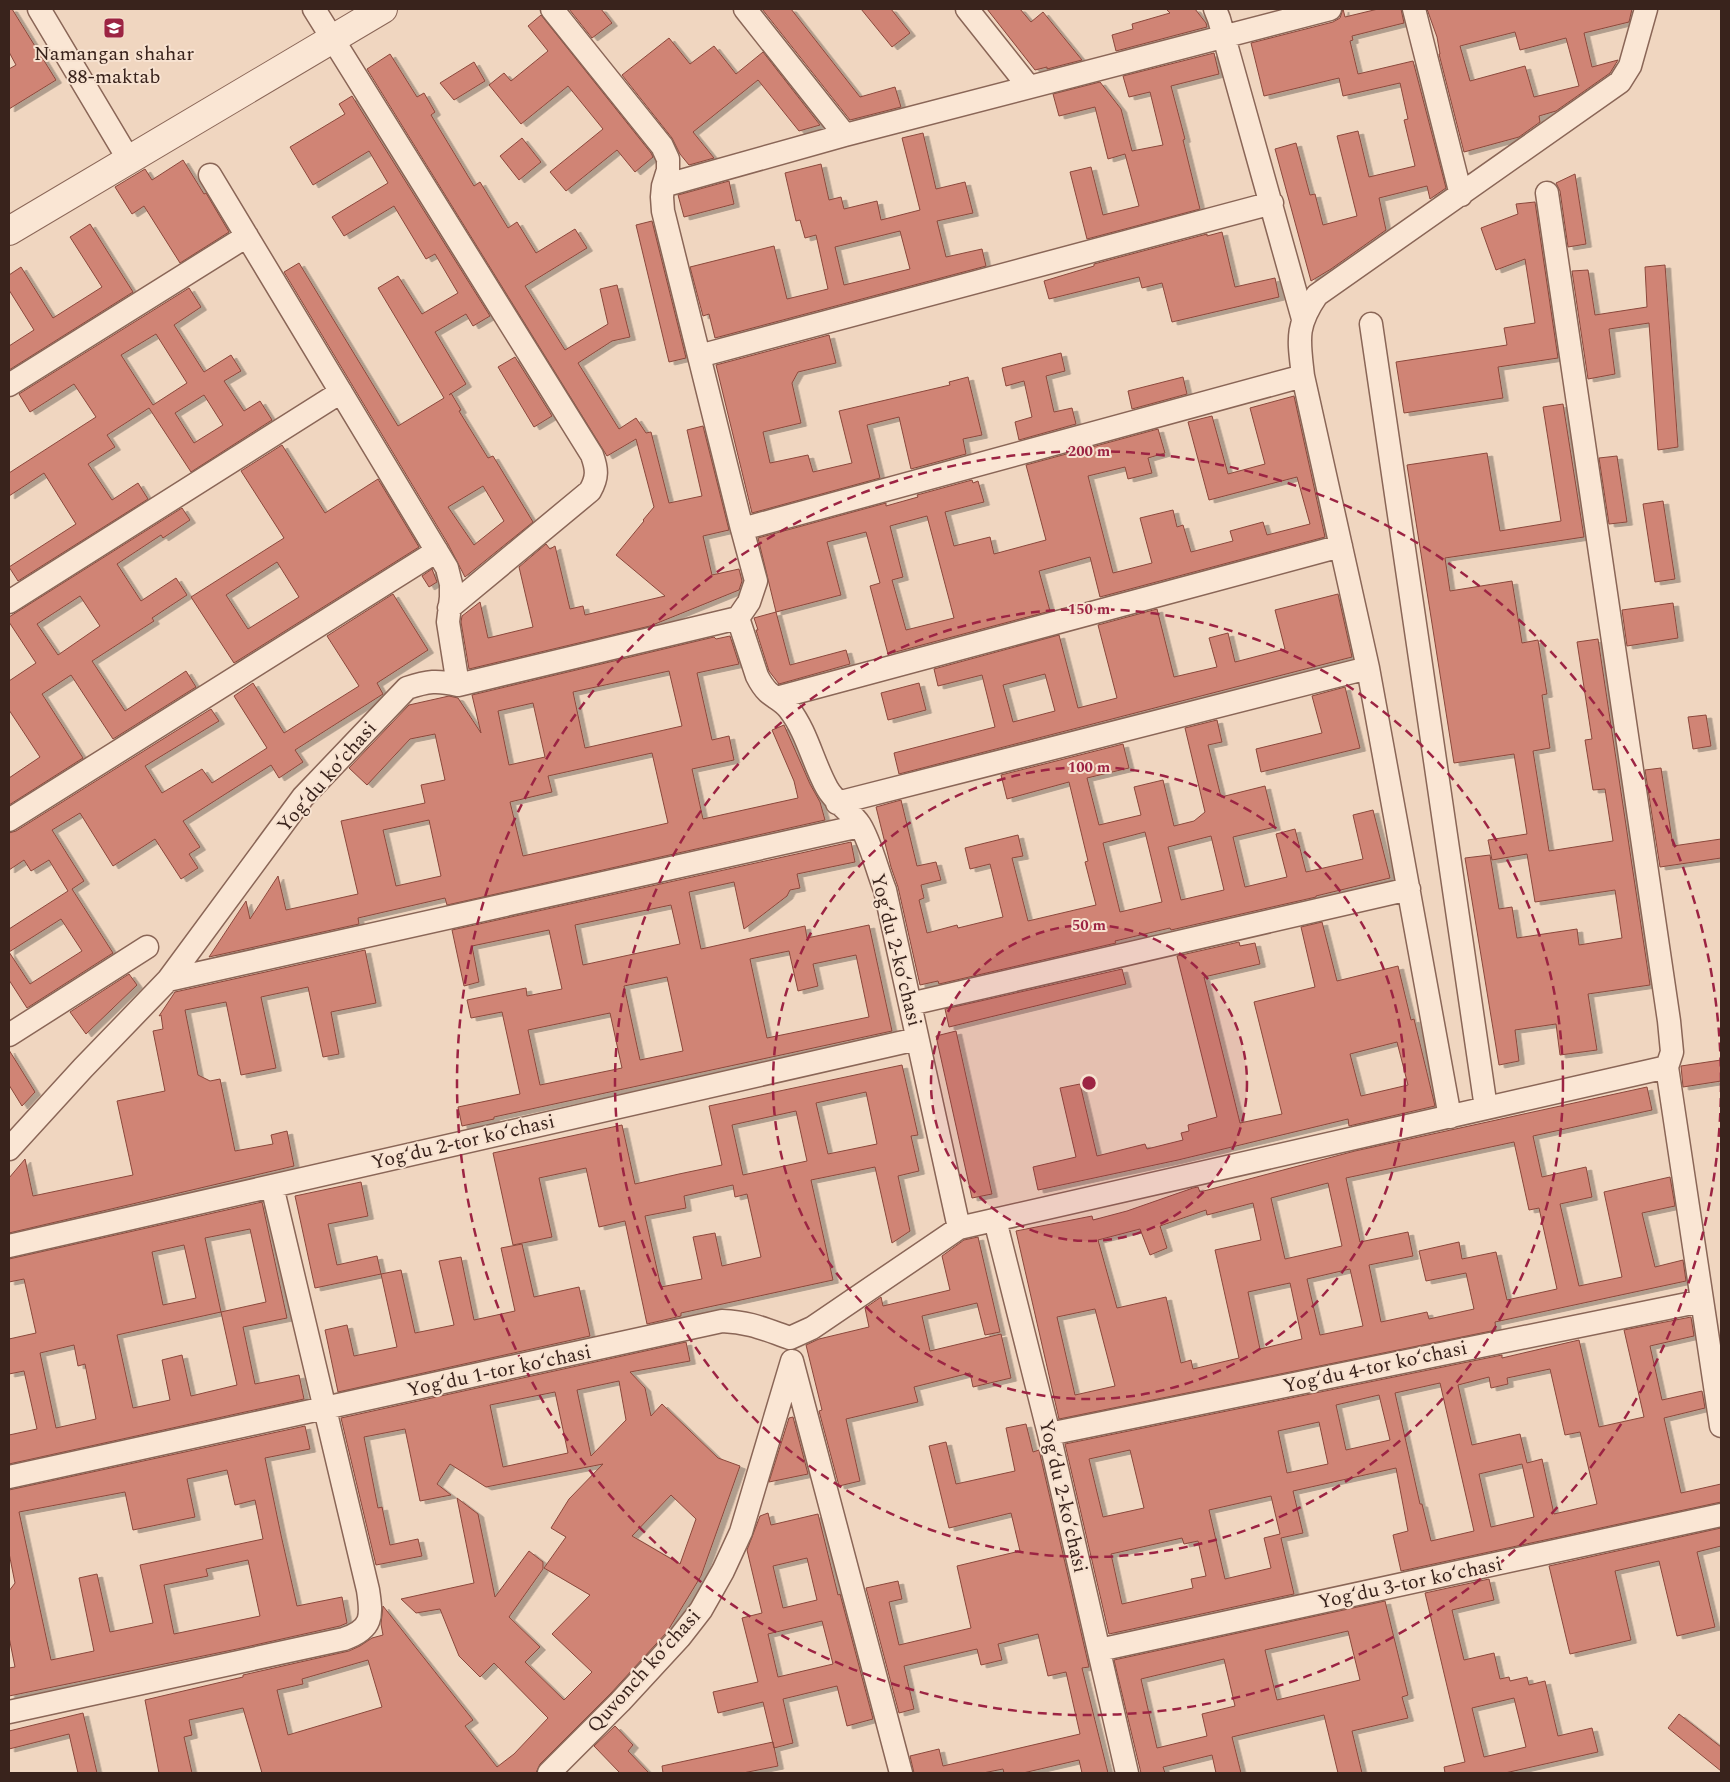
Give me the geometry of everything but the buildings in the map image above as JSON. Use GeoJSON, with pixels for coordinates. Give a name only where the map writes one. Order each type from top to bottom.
{"type":"FeatureCollection","features":[{"type":"Feature","properties":{"kind":"street"},"geometry":{"type":"LineString","coordinates":[[39,9],[129,160]]}},
{"type":"Feature","properties":{"kind":"street"},"geometry":{"type":"LineString","coordinates":[[314,9],[587,447],[597,469],[596,481],[590,491],[449,608]]}},
{"type":"Feature","properties":{"kind":"street"},"geometry":{"type":"LineString","coordinates":[[9,231],[383,9]]}},
{"type":"Feature","properties":{"kind":"street"},"geometry":{"type":"LineString","coordinates":[[552,9],[662,146],[668,159],[668,170],[663,186],[663,212],[756,581],[749,602],[738,618]]}},
{"type":"Feature","properties":{"kind":"street"},"geometry":{"type":"LineString","coordinates":[[745,9],[845,135]]}},
{"type":"Feature","properties":{"kind":"street"},"geometry":{"type":"LineString","coordinates":[[967,9],[1029,86]]}},
{"type":"Feature","properties":{"kind":"street"},"geometry":{"type":"LineString","coordinates":[[1215,9],[1272,203],[1303,318]]}},
{"type":"Feature","properties":{"kind":"street"},"geometry":{"type":"LineString","coordinates":[[663,186],[1029,86],[1330,9]]}},
{"type":"Feature","properties":{"kind":"street"},"geometry":{"type":"LineString","coordinates":[[1414,9],[1461,195]]}},
{"type":"Feature","properties":{"kind":"street"},"geometry":{"type":"LineString","coordinates":[[1450,1117],[1368,668],[1303,376],[1299,339],[1303,318],[1318,295],[1620,82],[1630,66],[1646,9]]}},
{"type":"Feature","properties":{"kind":"street"},"geometry":{"type":"LineString","coordinates":[[210,175],[446,568],[451,597],[448,622],[458,685]]}},
{"type":"Feature","properties":{"kind":"street"},"geometry":{"type":"LineString","coordinates":[[1547,193],[1669,1021],[1672,1052],[1667,1067],[1721,1426]]}},
{"type":"Feature","properties":{"kind":"street"},"geometry":{"type":"LineString","coordinates":[[699,356],[1272,203]]}},
{"type":"Feature","properties":{"kind":"street"},"geometry":{"type":"LineString","coordinates":[[9,386],[247,236]]}},
{"type":"Feature","properties":{"kind":"street"},"geometry":{"type":"LineString","coordinates":[[1371,324],[1486,1108]]}},
{"type":"Feature","properties":{"kind":"street"},"geometry":{"type":"LineString","coordinates":[[742,529],[1303,376]]}},
{"type":"Feature","properties":{"kind":"street"},"geometry":{"type":"LineString","coordinates":[[9,602],[341,392]]}},
{"type":"Feature","properties":{"kind":"street"},"geometry":{"type":"LineString","coordinates":[[776,698],[1341,546]]}},
{"type":"Feature","properties":{"kind":"street"},"geometry":{"type":"LineString","coordinates":[[9,820],[437,551]]}},
{"type":"Feature","properties":{"kind":"street","name":"Yogʻdu koʻchasi"},"geometry":{"type":"LineString","coordinates":[[9,1149],[83,1068],[168,980],[303,797],[408,688],[425,682],[442,681],[458,685],[738,618]]}},
{"type":"Feature","properties":{"kind":"street","name":"Yogʻdu 2-koʻchasi"},"geometry":{"type":"LineString","coordinates":[[738,618],[757,676],[768,691],[789,709],[797,722],[827,788],[837,803],[851,814],[860,826],[885,890],[959,1228]]}},
{"type":"Feature","properties":{"kind":"street"},"geometry":{"type":"LineString","coordinates":[[837,803],[1368,668]]}},
{"type":"Feature","properties":{"kind":"street"},"geometry":{"type":"LineString","coordinates":[[168,980],[860,826]]}},
{"type":"Feature","properties":{"kind":"street"},"geometry":{"type":"LineString","coordinates":[[910,1004],[1409,889]]}},
{"type":"Feature","properties":{"kind":"street"},"geometry":{"type":"LineString","coordinates":[[9,1035],[147,947]]}},
{"type":"Feature","properties":{"kind":"street","name":"Yogʻdu 2-tor koʻchasi"},"geometry":{"type":"LineString","coordinates":[[9,1246],[918,1039]]}},
{"type":"Feature","properties":{"kind":"street"},"geometry":{"type":"LineString","coordinates":[[901,1773],[792,1361],[790,1338],[812,1328],[959,1228],[1667,1067]]}},
{"type":"Feature","properties":{"kind":"street"},"geometry":{"type":"LineString","coordinates":[[9,1712],[344,1639],[360,1632],[366,1626],[371,1612],[369,1597],[272,1186]]}},
{"type":"Feature","properties":{"kind":"street","name":"Yogʻdu 2-koʻchasi"},"geometry":{"type":"LineString","coordinates":[[995,1220],[1049,1434],[1127,1773]]}},
{"type":"Feature","properties":{"kind":"street","name":"Yogʻdu 4-tor koʻchasi"},"geometry":{"type":"LineString","coordinates":[[1049,1434],[1702,1301]]}},
{"type":"Feature","properties":{"kind":"street","name":"Yogʻdu 1-tor koʻchasi"},"geometry":{"type":"LineString","coordinates":[[9,1477],[722,1322],[741,1322],[755,1325],[790,1338]]}},
{"type":"Feature","properties":{"kind":"street","name":"Quvonch koʻchasi"},"geometry":{"type":"LineString","coordinates":[[559,1771],[701,1610],[723,1571],[741,1532],[792,1361]]}},
{"type":"Feature","properties":{"kind":"street","name":"Yogʻdu 3-tor koʻchasi"},"geometry":{"type":"LineString","coordinates":[[1099,1650],[1721,1515]]}},
{"type":"Feature","properties":{"kind":"place","name":"Namangan shahar 88-maktab"},"geometry":{"type":"Point","coordinates":[114,28]}}]}
